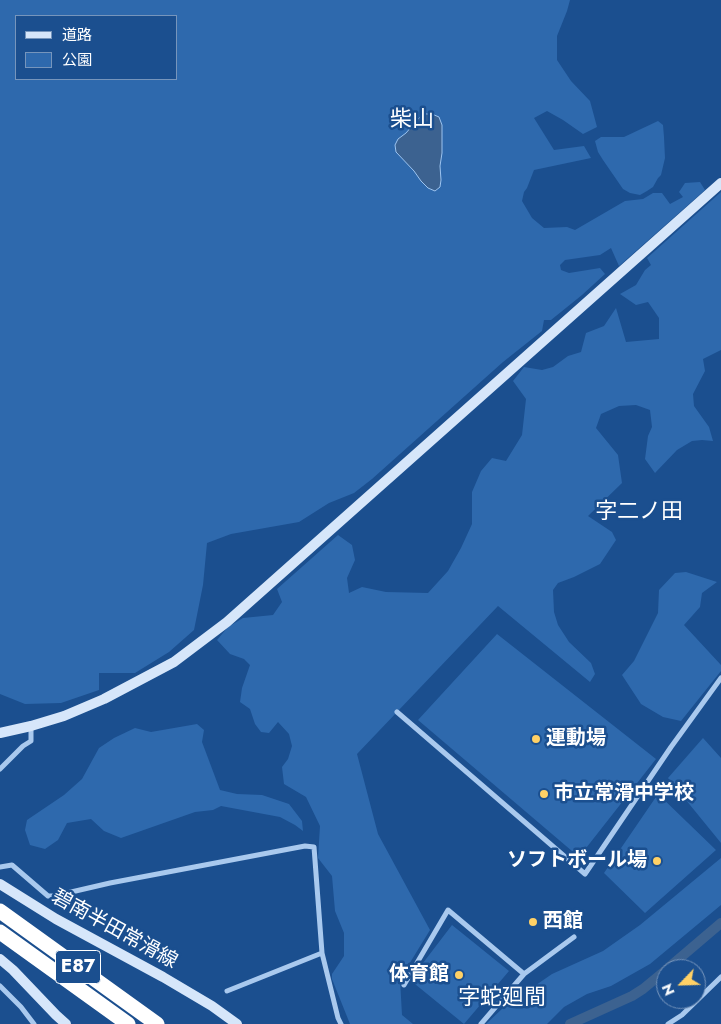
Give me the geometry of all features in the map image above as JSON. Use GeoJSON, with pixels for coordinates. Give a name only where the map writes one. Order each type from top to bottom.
{"type":"FeatureCollection","features":[{"type":"Feature","properties":{"kind":"highway","name":"E87"},"geometry":{"type":"LineString","coordinates":[[0,911],[157,1024]]}},
{"type":"Feature","properties":{"kind":"highway","name":"E87"},"geometry":{"type":"LineString","coordinates":[[0,932],[128,1024]]}},
{"type":"Feature","properties":{"kind":"street"},"geometry":{"type":"LineString","coordinates":[[0,733],[64,716],[104,700],[174,662],[227,622],[721,184]]}},
{"type":"Feature","properties":{"kind":"street"},"geometry":{"type":"LineString","coordinates":[[397,712],[585,874],[671,746],[721,678]]}},
{"type":"Feature","properties":{"kind":"street"},"geometry":{"type":"LineString","coordinates":[[0,769],[23,746],[31,741],[31,726]]}},
{"type":"Feature","properties":{"kind":"street"},"geometry":{"type":"LineString","coordinates":[[0,867],[12,865],[48,896],[54,896],[108,883],[305,846],[314,847],[322,953],[341,1024]]}},
{"type":"Feature","properties":{"kind":"street","name":"碧南半田常滑線"},"geometry":{"type":"LineString","coordinates":[[0,884],[56,919],[163,977],[212,1006],[237,1024]]}},
{"type":"Feature","properties":{"kind":"street"},"geometry":{"type":"LineString","coordinates":[[404,985],[448,910],[524,974]]}},
{"type":"Feature","properties":{"kind":"street"},"geometry":{"type":"LineString","coordinates":[[481,1024],[524,974],[574,937]]}},
{"type":"Feature","properties":{"kind":"street"},"geometry":{"type":"LineString","coordinates":[[227,991],[322,953]]}},
{"type":"Feature","properties":{"kind":"street"},"geometry":{"type":"LineString","coordinates":[[0,959],[66,1024]]}},
{"type":"Feature","properties":{"kind":"street"},"geometry":{"type":"LineString","coordinates":[[668,1024],[682,1015],[721,977]]}},
{"type":"Feature","properties":{"kind":"street"},"geometry":{"type":"LineString","coordinates":[[0,986],[21,1007],[34,1024]]}},
{"type":"Feature","properties":{"kind":"street","name":"碧南半田常滑線"},"geometry":{"type":"LineString","coordinates":[[212,1006],[222,1018],[224,1024]]}},
{"type":"Feature","properties":{"kind":"green space"},"geometry":{"type":"Polygon","coordinates":[[[0,0],[570,0],[557,36],[557,60],[571,81],[590,101],[597,127],[583,134],[547,111],[534,118],[554,150],[584,146],[591,158],[534,170],[522,201],[532,218],[544,228],[567,227],[575,230],[625,201],[643,199],[653,193],[662,193],[670,204],[683,197],[679,192],[685,183],[700,182],[705,190],[619,266],[611,248],[600,255],[565,260],[560,265],[561,270],[569,273],[600,268],[605,274],[551,320],[544,320],[542,331],[503,362],[354,493],[329,503],[299,522],[231,534],[207,543],[203,585],[194,630],[169,652],[135,673],[99,673],[99,690],[61,703],[25,704],[0,694],[0,0]]]}},
{"type":"Feature","properties":{"kind":"green space"},"geometry":{"type":"Polygon","coordinates":[[[658,121],[663,125],[664,137],[665,158],[661,175],[653,187],[647,191],[640,195],[630,193],[623,189],[603,160],[598,152],[595,141],[601,137],[624,137],[658,121]]]}},
{"type":"Feature","properties":{"kind":"green space"},"geometry":{"type":"Polygon","coordinates":[[[721,192],[721,350],[703,359],[705,371],[693,394],[694,406],[709,427],[713,441],[692,441],[677,450],[655,473],[645,459],[648,436],[652,427],[650,410],[636,405],[619,406],[601,414],[596,428],[618,455],[622,483],[588,516],[612,532],[616,540],[600,564],[558,583],[553,590],[554,612],[558,625],[569,642],[591,663],[595,674],[590,682],[498,606],[357,754],[378,834],[430,930],[400,979],[402,1015],[413,1024],[350,1024],[332,979],[332,974],[344,956],[344,933],[335,911],[332,876],[318,858],[320,826],[306,797],[284,784],[282,767],[288,759],[292,746],[289,734],[278,722],[269,733],[261,732],[255,724],[250,709],[240,702],[242,688],[250,665],[244,659],[230,654],[217,640],[228,627],[243,618],[273,615],[282,602],[277,589],[338,535],[352,545],[355,560],[347,578],[349,593],[362,587],[386,592],[428,593],[448,571],[472,524],[472,492],[481,471],[492,458],[506,461],[522,435],[526,399],[513,381],[524,367],[542,370],[553,367],[568,356],[581,352],[586,333],[604,326],[616,308],[626,342],[659,339],[659,318],[648,302],[636,305],[620,294],[636,285],[645,270],[651,265],[647,258],[721,192]]]}},
{"type":"Feature","properties":{"kind":"green space"},"geometry":{"type":"Polygon","coordinates":[[[686,572],[717,582],[702,593],[700,607],[684,625],[721,665],[721,671],[681,721],[663,717],[641,704],[622,675],[634,661],[658,613],[659,590],[675,573],[686,572]]]}},
{"type":"Feature","properties":{"kind":"green space","name":"運動場"},"geometry":{"type":"Polygon","coordinates":[[[497,634],[656,759],[579,857],[418,720],[497,634]]]}},
{"type":"Feature","properties":{"kind":"green space"},"geometry":{"type":"Polygon","coordinates":[[[197,724],[204,730],[202,742],[220,790],[237,794],[262,795],[289,804],[302,821],[303,831],[280,817],[221,806],[213,810],[195,812],[121,838],[104,831],[91,819],[67,823],[58,840],[45,849],[30,845],[25,830],[27,820],[64,795],[82,779],[99,748],[135,728],[151,732],[197,724]]]}},
{"type":"Feature","properties":{"kind":"green space"},"geometry":{"type":"Polygon","coordinates":[[[703,738],[721,758],[721,843],[668,778],[703,738]]]}},
{"type":"Feature","properties":{"kind":"green space","name":"ソフトボール場"},"geometry":{"type":"Polygon","coordinates":[[[658,794],[716,850],[645,913],[604,873],[658,794]]]}},
{"type":"Feature","properties":{"kind":"green space"},"geometry":{"type":"Polygon","coordinates":[[[721,858],[721,905],[650,964],[611,986],[587,994],[564,1007],[547,1024],[486,1024],[504,1007],[552,974],[603,951],[640,925],[721,858]]]}},
{"type":"Feature","properties":{"kind":"green space","name":"体育館"},"geometry":{"type":"Polygon","coordinates":[[[452,925],[509,971],[464,1024],[410,980],[452,925]]]}},
{"type":"Feature","properties":{"kind":"shaded area"},"geometry":{"type":"Polygon","coordinates":[[[426,114],[439,117],[442,125],[441,180],[440,187],[435,191],[428,188],[421,181],[396,152],[395,145],[398,139],[419,118],[426,114]]]}},
{"type":"Feature","properties":{"kind":"waterway"},"geometry":{"type":"LineString","coordinates":[[679,959],[721,923]]}},
{"type":"Feature","properties":{"kind":"waterway"},"geometry":{"type":"LineString","coordinates":[[570,1024],[632,996],[656,978]]}},
{"type":"Feature","properties":{"kind":"place","name":"運動場"},"geometry":{"type":"Point","coordinates":[536,739]}},
{"type":"Feature","properties":{"kind":"place","name":"市立常滑中学校"},"geometry":{"type":"Point","coordinates":[544,794]}},
{"type":"Feature","properties":{"kind":"place","name":"ソフトボール場"},"geometry":{"type":"Point","coordinates":[657,861]}},
{"type":"Feature","properties":{"kind":"place","name":"西館"},"geometry":{"type":"Point","coordinates":[533,922]}},
{"type":"Feature","properties":{"kind":"place","name":"体育館"},"geometry":{"type":"Point","coordinates":[459,975]}},
{"type":"Feature","properties":{"kind":"district","name":"柴山"},"geometry":{"type":"Point","coordinates":[412,121]}},
{"type":"Feature","properties":{"kind":"district","name":"字二ノ田"},"geometry":{"type":"Point","coordinates":[639,513]}},
{"type":"Feature","properties":{"kind":"district","name":"字蛇廻間"},"geometry":{"type":"Point","coordinates":[502,999]}}]}
